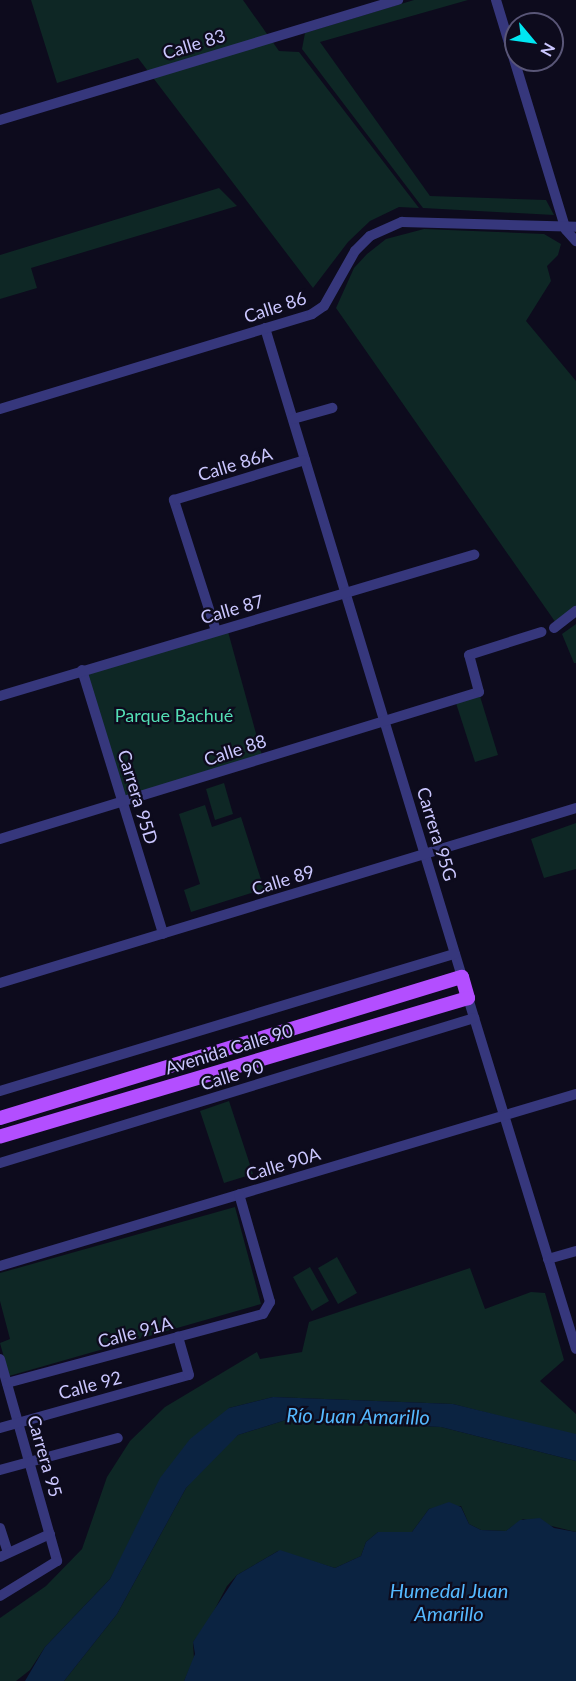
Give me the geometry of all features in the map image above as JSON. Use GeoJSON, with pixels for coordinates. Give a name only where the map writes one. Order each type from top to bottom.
{"type":"FeatureCollection","features":[{"type":"Feature","properties":{"kind":"main road","name":"Carrera 95G"},"geometry":{"type":"LineString","coordinates":[[462,977],[468,998]]}},
{"type":"Feature","properties":{"kind":"main road","name":"Avenida Calle 90"},"geometry":{"type":"LineString","coordinates":[[0,1118],[462,977]]}},
{"type":"Feature","properties":{"kind":"main road","name":"Avenida Calle 90"},"geometry":{"type":"LineString","coordinates":[[0,1137],[468,998]]}},
{"type":"Feature","properties":{"kind":"street","name":"Calle 83"},"geometry":{"type":"LineString","coordinates":[[0,120],[398,0]]}},
{"type":"Feature","properties":{"kind":"street"},"geometry":{"type":"LineString","coordinates":[[496,0],[576,241]]}},
{"type":"Feature","properties":{"kind":"street","name":"Calle 86"},"geometry":{"type":"LineString","coordinates":[[0,409],[320,310],[355,251],[370,236],[402,222],[570,227]]}},
{"type":"Feature","properties":{"kind":"street","name":"Carrera 95G"},"geometry":{"type":"LineString","coordinates":[[265,328],[462,977]]}},
{"type":"Feature","properties":{"kind":"street"},"geometry":{"type":"LineString","coordinates":[[293,419],[332,408]]}},
{"type":"Feature","properties":{"kind":"street","name":"Calle 86A"},"geometry":{"type":"LineString","coordinates":[[216,631],[174,500],[305,460]]}},
{"type":"Feature","properties":{"kind":"street","name":"Calle 87"},"geometry":{"type":"LineString","coordinates":[[0,696],[474,555]]}},
{"type":"Feature","properties":{"kind":"street"},"geometry":{"type":"LineString","coordinates":[[554,628],[576,611]]}},
{"type":"Feature","properties":{"kind":"street","name":"Calle 88"},"geometry":{"type":"LineString","coordinates":[[0,839],[479,692],[469,655],[541,632]]}},
{"type":"Feature","properties":{"kind":"street","name":"Carrera 95D"},"geometry":{"type":"LineString","coordinates":[[82,670],[163,934]]}},
{"type":"Feature","properties":{"kind":"street","name":"Calle 89"},"geometry":{"type":"LineString","coordinates":[[0,983],[576,808]]}},
{"type":"Feature","properties":{"kind":"street"},"geometry":{"type":"LineString","coordinates":[[0,1091],[455,954]]}},
{"type":"Feature","properties":{"kind":"street","name":"Carrera 95G"},"geometry":{"type":"LineString","coordinates":[[468,998],[576,1349]]}},
{"type":"Feature","properties":{"kind":"street","name":"Calle 90"},"geometry":{"type":"LineString","coordinates":[[0,1163],[474,1018]]}},
{"type":"Feature","properties":{"kind":"street","name":"Calle 90A"},"geometry":{"type":"LineString","coordinates":[[0,1266],[576,1094]]}},
{"type":"Feature","properties":{"kind":"street","name":"Calle 91A"},"geometry":{"type":"LineString","coordinates":[[7,1383],[263,1314],[270,1309],[239,1194]]}},
{"type":"Feature","properties":{"kind":"street"},"geometry":{"type":"LineString","coordinates":[[548,1259],[576,1251]]}},
{"type":"Feature","properties":{"kind":"street","name":"Calle 92"},"geometry":{"type":"LineString","coordinates":[[0,1428],[189,1375],[178,1337]]}},
{"type":"Feature","properties":{"kind":"street","name":"Carrera 95"},"geometry":{"type":"LineString","coordinates":[[0,1359],[57,1561],[0,1596]]}},
{"type":"Feature","properties":{"kind":"street"},"geometry":{"type":"LineString","coordinates":[[0,1470],[118,1438]]}},
{"type":"Feature","properties":{"kind":"street"},"geometry":{"type":"LineString","coordinates":[[0,1528],[4,1555],[50,1534]]}},
{"type":"Feature","properties":{"kind":"green space"},"geometry":{"type":"Polygon","coordinates":[[[31,0],[243,0],[279,51],[299,52],[419,208],[399,207],[370,221],[348,242],[313,288],[138,58],[57,83],[31,0]]]}},
{"type":"Feature","properties":{"kind":"green space"},"geometry":{"type":"Polygon","coordinates":[[[414,0],[468,0],[320,42],[430,196],[546,200],[554,215],[423,208],[302,49],[305,33],[414,0]]]}},
{"type":"Feature","properties":{"kind":"green space"},"geometry":{"type":"Polygon","coordinates":[[[219,188],[237,206],[31,268],[37,288],[0,299],[0,255],[219,188]]]}},
{"type":"Feature","properties":{"kind":"green space"},"geometry":{"type":"Polygon","coordinates":[[[424,229],[544,234],[561,244],[558,255],[547,266],[551,281],[526,321],[576,381],[576,607],[556,623],[336,308],[354,268],[367,254],[386,239],[424,229]]]}},
{"type":"Feature","properties":{"kind":"green space"},"geometry":{"type":"Polygon","coordinates":[[[576,624],[576,663],[574,663],[562,634],[576,624]]]}},
{"type":"Feature","properties":{"kind":"green space","name":"Parque Bachué"},"geometry":{"type":"Polygon","coordinates":[[[227,628],[263,759],[122,801],[84,671],[227,628]]]}},
{"type":"Feature","properties":{"kind":"green space"},"geometry":{"type":"Polygon","coordinates":[[[479,693],[498,755],[475,762],[455,700],[479,693]]]}},
{"type":"Feature","properties":{"kind":"green space"},"geometry":{"type":"Polygon","coordinates":[[[224,783],[233,814],[215,820],[206,789],[224,783]]]}},
{"type":"Feature","properties":{"kind":"green space"},"geometry":{"type":"Polygon","coordinates":[[[205,805],[212,827],[241,817],[264,889],[191,912],[184,890],[200,884],[179,814],[205,805]]]}},
{"type":"Feature","properties":{"kind":"green space"},"geometry":{"type":"Polygon","coordinates":[[[576,823],[576,869],[544,878],[531,839],[576,823]]]}},
{"type":"Feature","properties":{"kind":"green space"},"geometry":{"type":"Polygon","coordinates":[[[229,1101],[253,1174],[224,1183],[200,1111],[229,1101]]]}},
{"type":"Feature","properties":{"kind":"green space"},"geometry":{"type":"Polygon","coordinates":[[[235,1207],[261,1304],[9,1376],[0,1343],[10,1339],[0,1301],[0,1273],[235,1207]]]}},
{"type":"Feature","properties":{"kind":"green space"},"geometry":{"type":"Polygon","coordinates":[[[337,1257],[357,1293],[338,1304],[318,1268],[337,1257]]]}},
{"type":"Feature","properties":{"kind":"green space"},"geometry":{"type":"Polygon","coordinates":[[[310,1267],[329,1301],[312,1311],[293,1277],[310,1267]]]}},
{"type":"Feature","properties":{"kind":"green space"},"geometry":{"type":"Polygon","coordinates":[[[470,1268],[485,1309],[531,1292],[545,1293],[564,1360],[540,1381],[576,1414],[576,1436],[453,1404],[273,1397],[229,1408],[132,1538],[110,1579],[45,1647],[30,1670],[16,1681],[0,1681],[0,1618],[46,1586],[82,1549],[107,1477],[130,1441],[165,1407],[257,1352],[260,1359],[302,1352],[309,1322],[470,1268]]]}},
{"type":"Feature","properties":{"kind":"green space"},"geometry":{"type":"Polygon","coordinates":[[[289,1419],[441,1427],[576,1461],[576,1532],[523,1519],[506,1531],[481,1530],[469,1524],[461,1506],[441,1507],[429,1509],[412,1532],[378,1532],[366,1542],[361,1556],[335,1568],[278,1551],[237,1575],[227,1586],[206,1626],[193,1642],[194,1659],[184,1681],[64,1681],[117,1614],[186,1488],[214,1455],[238,1435],[289,1419]]]}},
{"type":"Feature","properties":{"kind":"water","name":"Río Juan Amarillo"},"geometry":{"type":"Polygon","coordinates":[[[273,1397],[453,1404],[576,1434],[576,1461],[441,1427],[289,1419],[238,1435],[186,1488],[117,1614],[64,1681],[25,1681],[45,1647],[110,1579],[160,1478],[190,1439],[229,1408],[273,1397]]]}},
{"type":"Feature","properties":{"kind":"water","name":"Humedal Juan Amarillo"},"geometry":{"type":"Polygon","coordinates":[[[449,1502],[461,1507],[469,1524],[481,1530],[506,1531],[520,1520],[540,1518],[554,1528],[576,1532],[576,1681],[184,1681],[195,1654],[193,1642],[237,1575],[280,1550],[335,1568],[361,1556],[366,1542],[378,1532],[412,1532],[429,1509],[449,1502]]]}}]}
